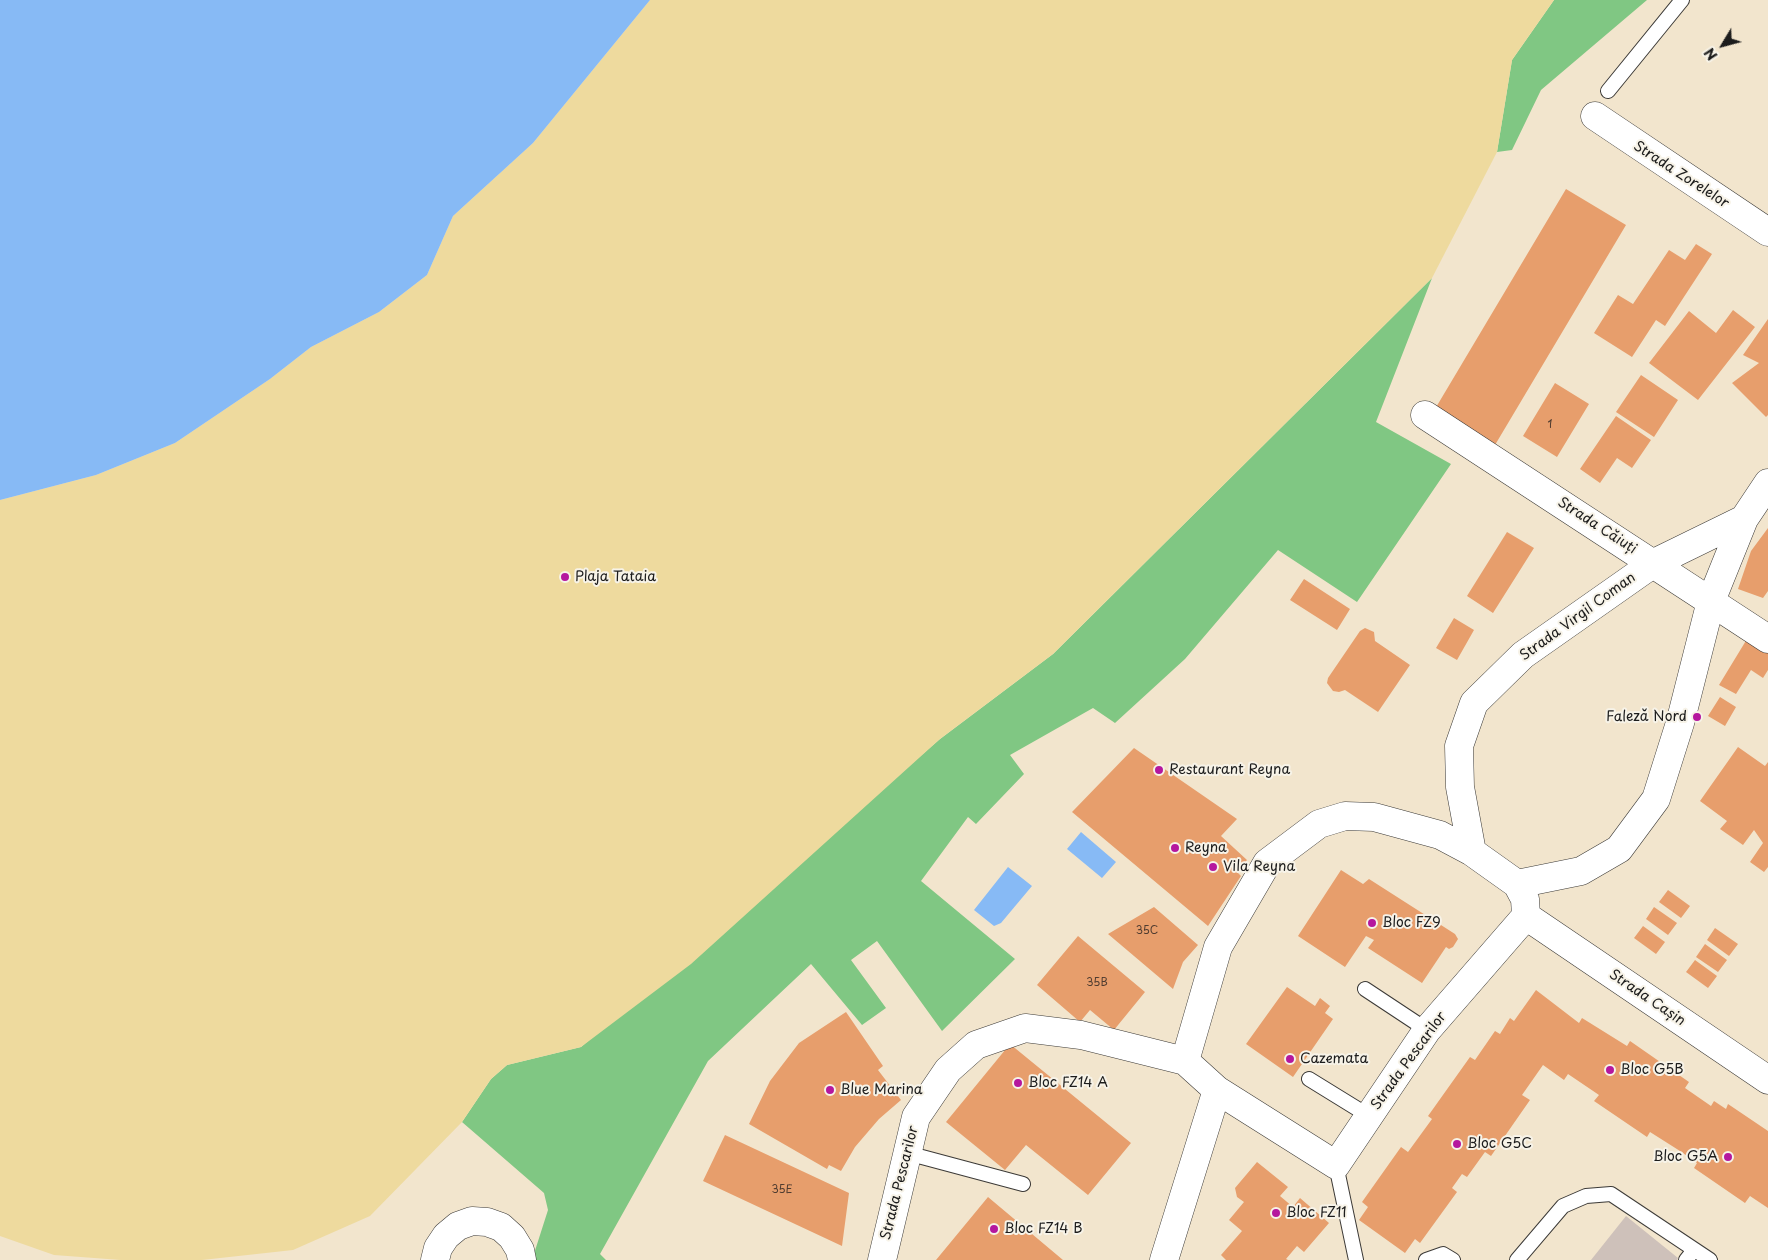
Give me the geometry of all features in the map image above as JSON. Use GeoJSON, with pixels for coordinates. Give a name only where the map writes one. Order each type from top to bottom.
{"type":"FeatureCollection","features":[{"type":"Feature","properties":{"kind":"street","name":"Strada Zorelelor"},"geometry":{"type":"LineString","coordinates":[[1595,116],[1768,232]]}},
{"type":"Feature","properties":{"kind":"street","name":"Strada Căiuți"},"geometry":{"type":"LineString","coordinates":[[1425,415],[1654,562],[1768,639]]}},
{"type":"Feature","properties":{"kind":"street"},"geometry":{"type":"LineString","coordinates":[[1516,884],[1581,871],[1619,849],[1656,799],[1680,723],[1711,601],[1744,519],[1768,483]]}},
{"type":"Feature","properties":{"kind":"street","name":"Strada Virgil Coman"},"geometry":{"type":"LineString","coordinates":[[1472,852],[1460,787],[1459,746],[1474,703],[1523,655],[1654,562],[1744,519]]}},
{"type":"Feature","properties":{"kind":"street"},"geometry":{"type":"LineString","coordinates":[[1186,1061],[1218,947],[1267,864],[1319,824],[1345,816],[1374,817],[1440,835],[1472,852],[1516,884],[1525,899],[1526,916]]}},
{"type":"Feature","properties":{"kind":"street","name":"Strada Pescarilor"},"geometry":{"type":"LineString","coordinates":[[882,1260],[916,1117],[948,1070],[976,1045],[1024,1028],[1081,1035],[1186,1061],[1217,1090],[1336,1165],[1428,1030],[1526,916]]}},
{"type":"Feature","properties":{"kind":"street","name":"Strada Cașin"},"geometry":{"type":"LineString","coordinates":[[1526,916],[1768,1080]]}},
{"type":"Feature","properties":{"kind":"street"},"geometry":{"type":"LineString","coordinates":[[1164,1260],[1217,1090]]}},
{"type":"Feature","properties":{"kind":"street"},"geometry":{"type":"LineString","coordinates":[[430,1256],[446,1236],[458,1226],[472,1221],[487,1222],[501,1227],[512,1237],[522,1260]]}},
{"type":"Feature","properties":{"kind":"lane"},"geometry":{"type":"LineString","coordinates":[[1608,91],[1682,0]]}},
{"type":"Feature","properties":{"kind":"lane"},"geometry":{"type":"LineString","coordinates":[[1365,989],[1428,1030]]}},
{"type":"Feature","properties":{"kind":"lane"},"geometry":{"type":"LineString","coordinates":[[1309,1079],[1369,1116]]}},
{"type":"Feature","properties":{"kind":"lane"},"geometry":{"type":"LineString","coordinates":[[907,1153],[1023,1184]]}},
{"type":"Feature","properties":{"kind":"lane"},"geometry":{"type":"LineString","coordinates":[[1336,1165],[1356,1260]]}},
{"type":"Feature","properties":{"kind":"lane"},"geometry":{"type":"LineString","coordinates":[[1517,1260],[1563,1206],[1586,1196],[1611,1194],[1690,1255],[1710,1260]]}},
{"type":"Feature","properties":{"kind":"lane"},"geometry":{"type":"LineString","coordinates":[[1426,1260],[1442,1254],[1453,1260]]}},
{"type":"Feature","properties":{"kind":"shaded area"},"geometry":{"type":"Polygon","coordinates":[[[1626,1216],[1678,1258],[1677,1260],[1591,1260],[1626,1216]]]}},
{"type":"Feature","properties":{"kind":"green space"},"geometry":{"type":"Polygon","coordinates":[[[1554,0],[1647,0],[1541,90],[1512,150],[1497,152],[1512,60],[1554,0]]]}},
{"type":"Feature","properties":{"kind":"green space"},"geometry":{"type":"Polygon","coordinates":[[[1432,278],[1376,422],[1451,464],[1357,602],[1278,550],[1185,659],[1115,723],[1093,708],[1010,755],[1024,774],[976,824],[968,817],[921,881],[1015,959],[942,1031],[877,941],[851,960],[886,1008],[862,1025],[811,964],[708,1061],[600,1254],[606,1260],[532,1260],[548,1210],[544,1193],[462,1122],[491,1079],[507,1065],[581,1047],[940,739],[1053,654],[1432,278]]]}},
{"type":"Feature","properties":{"kind":"sand","name":"Plaja Tataia"},"geometry":{"type":"Polygon","coordinates":[[[650,0],[1554,0],[1512,60],[1497,152],[1432,278],[1053,654],[940,739],[691,964],[581,1047],[507,1065],[491,1079],[462,1122],[370,1216],[293,1250],[202,1260],[121,1260],[54,1255],[0,1236],[0,500],[96,475],[175,443],[270,379],[311,347],[379,312],[427,275],[453,216],[533,143],[650,0]]]}},
{"type":"Feature","properties":{"kind":"water"},"geometry":{"type":"Polygon","coordinates":[[[0,0],[650,0],[533,143],[453,216],[427,275],[379,312],[311,347],[270,379],[175,443],[96,475],[0,500],[0,0]]]}},
{"type":"Feature","properties":{"kind":"water"},"geometry":{"type":"Polygon","coordinates":[[[1081,832],[1116,862],[1102,878],[1067,849],[1081,832]]]}},
{"type":"Feature","properties":{"kind":"water"},"geometry":{"type":"Polygon","coordinates":[[[1008,867],[1032,886],[1001,923],[994,926],[974,910],[1008,867]]]}},
{"type":"Feature","properties":{"kind":"building"},"geometry":{"type":"Polygon","coordinates":[[[1566,189],[1626,225],[1495,445],[1435,409],[1566,189]]]}},
{"type":"Feature","properties":{"kind":"building"},"geometry":{"type":"Polygon","coordinates":[[[1696,244],[1712,254],[1665,326],[1656,320],[1632,357],[1594,333],[1618,295],[1633,304],[1669,250],[1685,260],[1696,244]]]}},
{"type":"Feature","properties":{"kind":"building"},"geometry":{"type":"Polygon","coordinates":[[[1733,310],[1755,327],[1698,400],[1649,363],[1689,311],[1716,333],[1733,310]]]}},
{"type":"Feature","properties":{"kind":"building"},"geometry":{"type":"Polygon","coordinates":[[[1768,319],[1768,415],[1766,417],[1732,383],[1759,363],[1743,355],[1768,319]]]}},
{"type":"Feature","properties":{"kind":"building"},"geometry":{"type":"Polygon","coordinates":[[[1641,375],[1678,400],[1654,437],[1616,412],[1641,375]]]}},
{"type":"Feature","properties":{"kind":"building"},"geometry":{"type":"Polygon","coordinates":[[[1555,383],[1589,404],[1557,457],[1523,436],[1555,383]]]}},
{"type":"Feature","properties":{"kind":"building"},"geometry":{"type":"Polygon","coordinates":[[[1616,416],[1651,440],[1632,468],[1617,458],[1600,483],[1580,469],[1616,416]]]}},
{"type":"Feature","properties":{"kind":"building"},"geometry":{"type":"Polygon","coordinates":[[[1768,528],[1768,591],[1763,598],[1738,589],[1751,551],[1768,528]]]}},
{"type":"Feature","properties":{"kind":"building"},"geometry":{"type":"Polygon","coordinates":[[[1507,532],[1534,548],[1493,613],[1467,596],[1507,532]]]}},
{"type":"Feature","properties":{"kind":"building"},"geometry":{"type":"Polygon","coordinates":[[[1304,579],[1350,609],[1337,630],[1290,600],[1304,579]]]}},
{"type":"Feature","properties":{"kind":"building"},"geometry":{"type":"Polygon","coordinates":[[[1454,618],[1474,630],[1457,660],[1436,648],[1454,618]]]}},
{"type":"Feature","properties":{"kind":"building"},"geometry":{"type":"Polygon","coordinates":[[[1365,628],[1374,632],[1375,641],[1410,665],[1378,712],[1345,690],[1333,691],[1327,683],[1328,678],[1360,631],[1365,628]]]}},
{"type":"Feature","properties":{"kind":"building"},"geometry":{"type":"Polygon","coordinates":[[[1747,639],[1768,653],[1768,670],[1763,678],[1751,670],[1736,694],[1719,685],[1747,639]]]}},
{"type":"Feature","properties":{"kind":"building"},"geometry":{"type":"Polygon","coordinates":[[[1720,697],[1736,707],[1725,726],[1708,716],[1720,697]]]}},
{"type":"Feature","properties":{"kind":"building"},"geometry":{"type":"Polygon","coordinates":[[[1738,747],[1765,766],[1768,762],[1768,867],[1764,872],[1750,862],[1763,843],[1754,830],[1743,845],[1720,829],[1727,821],[1700,801],[1738,747]]]}},
{"type":"Feature","properties":{"kind":"building","name":"Reyna"},"geometry":{"type":"Polygon","coordinates":[[[1134,748],[1237,819],[1221,836],[1247,860],[1237,872],[1241,876],[1208,926],[1072,812],[1134,748]]]}},
{"type":"Feature","properties":{"kind":"building","name":"Bloc FZ9"},"geometry":{"type":"Polygon","coordinates":[[[1341,870],[1363,884],[1369,879],[1455,934],[1458,939],[1453,947],[1449,949],[1446,947],[1422,983],[1368,948],[1374,940],[1366,936],[1345,967],[1298,936],[1341,870]]]}},
{"type":"Feature","properties":{"kind":"building"},"geometry":{"type":"Polygon","coordinates":[[[1668,890],[1690,906],[1681,918],[1659,902],[1668,890]]]}},
{"type":"Feature","properties":{"kind":"building"},"geometry":{"type":"Polygon","coordinates":[[[1154,907],[1198,945],[1183,962],[1173,989],[1108,934],[1154,907]]]}},
{"type":"Feature","properties":{"kind":"building"},"geometry":{"type":"Polygon","coordinates":[[[1654,907],[1677,923],[1668,935],[1646,919],[1654,907]]]}},
{"type":"Feature","properties":{"kind":"building"},"geometry":{"type":"Polygon","coordinates":[[[1643,926],[1665,942],[1656,954],[1634,938],[1643,926]]]}},
{"type":"Feature","properties":{"kind":"building"},"geometry":{"type":"Polygon","coordinates":[[[1715,928],[1738,944],[1729,956],[1707,940],[1715,928]]]}},
{"type":"Feature","properties":{"kind":"building"},"geometry":{"type":"Polygon","coordinates":[[[1078,936],[1145,992],[1114,1030],[1090,1010],[1080,1022],[1037,985],[1078,936]]]}},
{"type":"Feature","properties":{"kind":"building"},"geometry":{"type":"Polygon","coordinates":[[[1705,944],[1727,960],[1718,972],[1696,957],[1705,944]]]}},
{"type":"Feature","properties":{"kind":"building"},"geometry":{"type":"Polygon","coordinates":[[[1695,960],[1717,976],[1708,988],[1686,972],[1695,960]]]}},
{"type":"Feature","properties":{"kind":"building"},"geometry":{"type":"Polygon","coordinates":[[[1287,987],[1315,1006],[1320,998],[1330,1006],[1325,1013],[1333,1019],[1293,1077],[1246,1044],[1287,987]]]}},
{"type":"Feature","properties":{"kind":"building"},"geometry":{"type":"Polygon","coordinates":[[[1536,990],[1579,1023],[1582,1018],[1627,1046],[1630,1041],[1689,1082],[1685,1088],[1711,1106],[1714,1101],[1726,1109],[1728,1104],[1768,1131],[1768,1208],[1750,1196],[1745,1203],[1694,1168],[1697,1163],[1680,1151],[1650,1132],[1647,1137],[1594,1101],[1599,1095],[1568,1074],[1564,1080],[1543,1065],[1522,1095],[1530,1100],[1491,1156],[1485,1152],[1467,1177],[1462,1174],[1452,1188],[1457,1192],[1420,1243],[1415,1239],[1405,1253],[1359,1220],[1368,1207],[1362,1202],[1401,1147],[1408,1152],[1432,1119],[1428,1116],[1470,1057],[1475,1060],[1495,1031],[1500,1034],[1510,1018],[1514,1021],[1536,990]]]}},
{"type":"Feature","properties":{"kind":"building","name":"Blue Marina"},"geometry":{"type":"Polygon","coordinates":[[[846,1012],[883,1066],[878,1070],[901,1100],[879,1119],[855,1147],[841,1171],[829,1165],[827,1169],[749,1124],[770,1081],[799,1043],[846,1012]]]}},
{"type":"Feature","properties":{"kind":"building","name":"Bloc FZ14 A"},"geometry":{"type":"Polygon","coordinates":[[[1010,1044],[1131,1143],[1088,1195],[1026,1145],[1005,1170],[946,1122],[1010,1044]]]}},
{"type":"Feature","properties":{"kind":"building"},"geometry":{"type":"Polygon","coordinates":[[[725,1135],[849,1193],[842,1246],[703,1181],[725,1135]]]}},
{"type":"Feature","properties":{"kind":"building","name":"Bloc FZ11"},"geometry":{"type":"Polygon","coordinates":[[[1257,1162],[1288,1187],[1280,1196],[1293,1207],[1300,1198],[1329,1223],[1304,1252],[1297,1246],[1286,1259],[1288,1260],[1226,1260],[1221,1255],[1242,1231],[1229,1220],[1244,1202],[1237,1197],[1235,1188],[1257,1162]]]}},
{"type":"Feature","properties":{"kind":"building","name":"Bloc FZ14 B"},"geometry":{"type":"Polygon","coordinates":[[[988,1197],[1063,1260],[936,1260],[988,1197]]]}},
{"type":"Feature","properties":{"kind":"place","name":"Plaja Tataia"},"geometry":{"type":"Point","coordinates":[565,577]}},
{"type":"Feature","properties":{"kind":"place","name":"Faleză Nord"},"geometry":{"type":"Point","coordinates":[1697,717]}},
{"type":"Feature","properties":{"kind":"place","name":"Restaurant Reyna"},"geometry":{"type":"Point","coordinates":[1159,770]}},
{"type":"Feature","properties":{"kind":"place","name":"Reyna"},"geometry":{"type":"Point","coordinates":[1175,848]}},
{"type":"Feature","properties":{"kind":"place","name":"Vila Reyna"},"geometry":{"type":"Point","coordinates":[1213,867]}},
{"type":"Feature","properties":{"kind":"place","name":"Bloc FZ9"},"geometry":{"type":"Point","coordinates":[1372,923]}},
{"type":"Feature","properties":{"kind":"place","name":"Cazemata"},"geometry":{"type":"Point","coordinates":[1290,1059]}},
{"type":"Feature","properties":{"kind":"place","name":"Bloc G5B"},"geometry":{"type":"Point","coordinates":[1610,1070]}},
{"type":"Feature","properties":{"kind":"place","name":"Bloc FZ14 A"},"geometry":{"type":"Point","coordinates":[1018,1083]}},
{"type":"Feature","properties":{"kind":"place","name":"Blue Marina"},"geometry":{"type":"Point","coordinates":[830,1090]}},
{"type":"Feature","properties":{"kind":"place","name":"Bloc G5C"},"geometry":{"type":"Point","coordinates":[1457,1144]}},
{"type":"Feature","properties":{"kind":"place","name":"Bloc G5A"},"geometry":{"type":"Point","coordinates":[1728,1157]}},
{"type":"Feature","properties":{"kind":"place","name":"Bloc FZ11"},"geometry":{"type":"Point","coordinates":[1276,1213]}},
{"type":"Feature","properties":{"kind":"place","name":"Bloc FZ14 B"},"geometry":{"type":"Point","coordinates":[994,1229]}}]}
